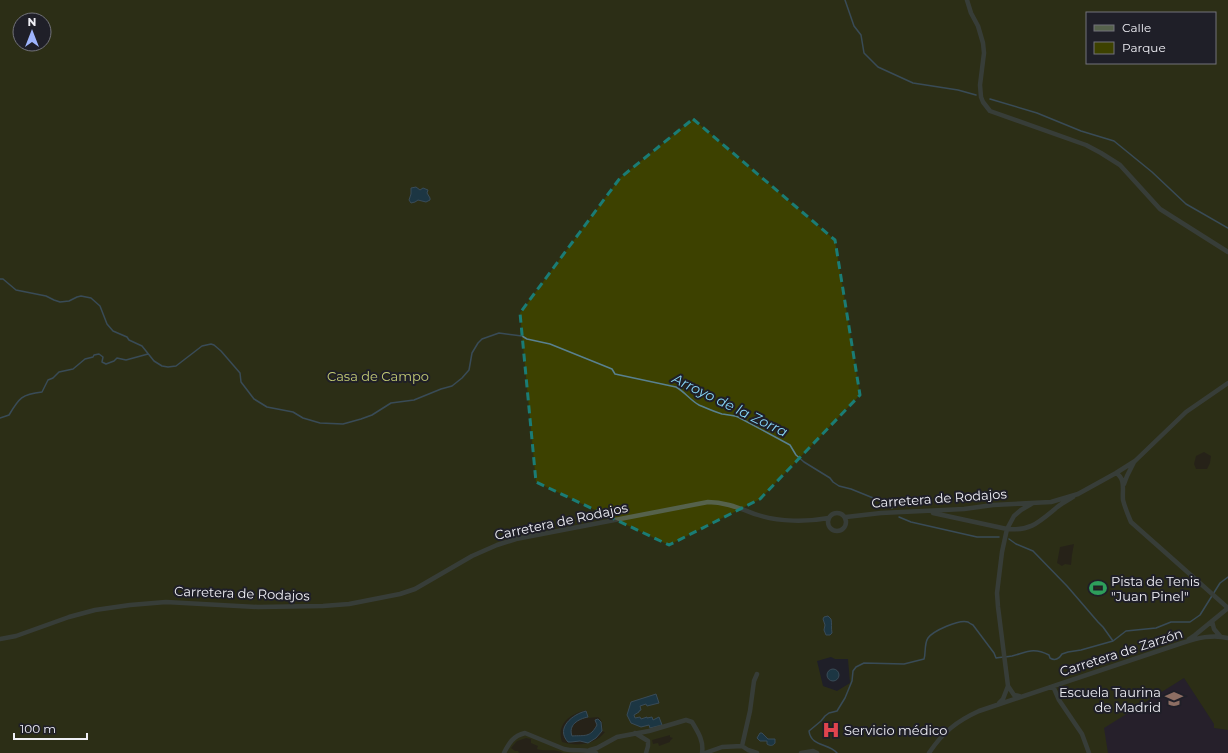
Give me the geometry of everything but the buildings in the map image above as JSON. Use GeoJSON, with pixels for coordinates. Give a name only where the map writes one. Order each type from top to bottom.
{"type":"FeatureCollection","features":[{"type":"Feature","properties":{"kind":"street"},"geometry":{"type":"LineString","coordinates":[[967,0],[978,26],[983,43],[984,53],[980,85],[981,97],[983,102],[990,110],[1086,145],[1101,153],[1120,165],[1160,209],[1228,252]]}},
{"type":"Feature","properties":{"kind":"street"},"geometry":{"type":"LineString","coordinates":[[925,511],[1007,529],[1018,530],[1028,528],[1041,521],[1056,508],[1078,494],[1135,461],[1186,412],[1228,383]]}},
{"type":"Feature","properties":{"kind":"street"},"geometry":{"type":"LineString","coordinates":[[1123,486],[1135,461]]}},
{"type":"Feature","properties":{"kind":"street"},"geometry":{"type":"LineString","coordinates":[[1116,473],[1122,480],[1123,499],[1131,522],[1228,608],[1195,635],[1182,643]]}},
{"type":"Feature","properties":{"kind":"street","name":"Carretera de Rodajos"},"geometry":{"type":"LineString","coordinates":[[846,517],[881,513],[964,509],[993,505],[1051,502],[1078,494]]}},
{"type":"Feature","properties":{"kind":"street","name":"Carretera de Rodajos"},"geometry":{"type":"LineString","coordinates":[[0,639],[16,636],[69,617],[95,610],[130,605],[166,602],[258,607],[323,606],[348,604],[400,594],[415,589],[472,556],[497,544],[708,502],[728,504],[759,515],[777,519],[796,520],[829,518]]}},
{"type":"Feature","properties":{"kind":"street"},"geometry":{"type":"LineString","coordinates":[[1011,700],[1008,698],[997,593],[1002,552],[1007,529],[1014,516],[1035,502]]}},
{"type":"Feature","properties":{"kind":"street"},"geometry":{"type":"LineString","coordinates":[[836,513],[842,514],[846,517],[847,522],[845,528],[838,532],[832,530],[828,524],[829,518],[836,513]]}},
{"type":"Feature","properties":{"kind":"street"},"geometry":{"type":"LineString","coordinates":[[1212,621],[1214,630],[1220,636]]}},
{"type":"Feature","properties":{"kind":"street","name":"Carretera de Zarzón"},"geometry":{"type":"LineString","coordinates":[[929,753],[937,740],[961,719],[998,704],[1182,643],[1205,637],[1220,636],[1228,638]]}},
{"type":"Feature","properties":{"kind":"street"},"geometry":{"type":"LineString","coordinates":[[742,746],[750,711],[754,681],[757,674]]}},
{"type":"Feature","properties":{"kind":"street"},"geometry":{"type":"LineString","coordinates":[[1053,686],[1059,700],[1082,734],[1089,753]]}},
{"type":"Feature","properties":{"kind":"street"},"geometry":{"type":"LineString","coordinates":[[1007,688],[1015,696],[1022,696]]}},
{"type":"Feature","properties":{"kind":"street"},"geometry":{"type":"LineString","coordinates":[[998,704],[1003,699],[1007,688]]}},
{"type":"Feature","properties":{"kind":"street"},"geometry":{"type":"LineString","coordinates":[[504,753],[510,742],[515,737],[525,733],[570,751],[590,750],[597,748],[617,737],[649,731],[686,720],[692,722],[703,744],[704,753],[722,747],[742,746],[757,753]]}},
{"type":"Feature","properties":{"kind":"street"},"geometry":{"type":"LineString","coordinates":[[636,733],[648,741],[646,753]]}},
{"type":"Feature","properties":{"kind":"street"},"geometry":{"type":"LineString","coordinates":[[703,744],[714,749]]}},
{"type":"Feature","properties":{"kind":"street"},"geometry":{"type":"LineString","coordinates":[[590,750],[596,753]]}},
{"type":"Feature","properties":{"kind":"street"},"geometry":{"type":"LineString","coordinates":[[801,753],[817,753]]}},
{"type":"Feature","properties":{"kind":"highlighted area"},"geometry":{"type":"Polygon","coordinates":[[[693,119],[835,240],[860,395],[760,499],[669,545],[536,482],[520,313],[620,178],[693,119]]]}},
{"type":"Feature","properties":{"kind":"shaded area","name":"Escuela Taurina de Madrid"},"geometry":{"type":"Polygon","coordinates":[[[1184,678],[1214,724],[1214,728],[1228,730],[1228,753],[1108,753],[1103,728],[1184,678]]]}},
{"type":"Feature","properties":{"kind":"green space","name":"Casa de Campo"},"geometry":{"type":"Polygon","coordinates":[[[0,0],[1228,0],[1228,730],[1214,728],[1214,724],[1184,678],[1104,728],[1108,753],[0,753],[0,0]],[[831,657],[817,661],[823,686],[837,691],[850,683],[848,659],[835,659],[831,657]]]}},
{"type":"Feature","properties":{"kind":"sand"},"geometry":{"type":"Polygon","coordinates":[[[1204,452],[1211,456],[1210,463],[1207,469],[1196,469],[1194,464],[1196,456],[1204,452]]]}},
{"type":"Feature","properties":{"kind":"sand"},"geometry":{"type":"Polygon","coordinates":[[[1074,544],[1071,565],[1065,564],[1062,566],[1057,563],[1060,547],[1074,544]]]}},
{"type":"Feature","properties":{"kind":"sand"},"geometry":{"type":"Polygon","coordinates":[[[586,710],[588,718],[598,717],[601,720],[602,731],[605,732],[596,740],[585,744],[568,744],[562,742],[561,730],[566,721],[575,714],[586,710]]]}},
{"type":"Feature","properties":{"kind":"sand"},"geometry":{"type":"Polygon","coordinates":[[[670,735],[670,737],[673,738],[670,742],[659,746],[658,743],[653,744],[652,740],[670,735]]]}},
{"type":"Feature","properties":{"kind":"sand"},"geometry":{"type":"Polygon","coordinates":[[[526,738],[531,739],[531,743],[538,746],[537,749],[563,753],[519,753],[511,748],[517,741],[526,738]]]}},
{"type":"Feature","properties":{"kind":"water"},"geometry":{"type":"Polygon","coordinates":[[[416,187],[420,190],[423,188],[428,190],[427,193],[430,200],[426,202],[418,200],[411,203],[409,200],[411,188],[416,187]]]}},
{"type":"Feature","properties":{"kind":"water"},"geometry":{"type":"Polygon","coordinates":[[[828,616],[831,619],[832,633],[830,635],[826,635],[823,619],[824,617],[828,616]]]}},
{"type":"Feature","properties":{"kind":"water"},"geometry":{"type":"Polygon","coordinates":[[[831,669],[835,669],[839,675],[835,681],[831,681],[827,677],[827,673],[831,669]]]}},
{"type":"Feature","properties":{"kind":"water"},"geometry":{"type":"Polygon","coordinates":[[[656,694],[659,703],[640,706],[641,710],[634,715],[635,718],[640,717],[641,719],[652,717],[653,720],[659,717],[662,725],[650,728],[649,725],[641,727],[631,723],[627,715],[631,702],[656,694]]]}},
{"type":"Feature","properties":{"kind":"water"},"geometry":{"type":"Polygon","coordinates":[[[586,711],[588,717],[575,723],[571,729],[572,736],[584,736],[589,734],[597,725],[595,720],[598,719],[601,722],[602,731],[596,738],[588,743],[580,741],[568,742],[564,732],[567,722],[576,715],[586,711]]]}},
{"type":"Feature","properties":{"kind":"water"},"geometry":{"type":"Polygon","coordinates":[[[760,733],[768,739],[775,739],[775,743],[770,745],[767,744],[767,741],[760,741],[757,738],[760,733]]]}},
{"type":"Feature","properties":{"kind":"waterway"},"geometry":{"type":"LineString","coordinates":[[845,0],[854,26],[861,35],[864,53],[878,67],[913,83],[958,90],[976,95]]}},
{"type":"Feature","properties":{"kind":"waterway"},"geometry":{"type":"LineString","coordinates":[[990,99],[1037,113],[1081,131],[1114,141],[1152,172],[1186,204],[1228,228]]}},
{"type":"Feature","properties":{"kind":"waterway","name":"Arroyo de la Zorra"},"geometry":{"type":"LineString","coordinates":[[0,279],[3,279],[16,290],[46,296],[60,302],[69,301],[81,296],[91,298],[100,306],[107,324],[113,331],[142,346],[154,361],[162,366],[176,366],[202,346],[211,344],[214,345],[240,373],[241,382],[254,399],[267,407],[293,412],[303,418],[320,423],[343,424],[361,419],[372,415],[391,403],[414,400],[452,386],[469,370],[472,353],[482,339],[499,333],[522,336],[527,339],[550,344],[612,369],[615,374],[676,387],[699,405],[722,414],[738,417],[790,445],[796,455],[804,462],[830,478],[839,486],[851,489],[888,504],[892,508]]}},
{"type":"Feature","properties":{"kind":"waterway","name":"Arroyo de la Zorra"},"geometry":{"type":"LineString","coordinates":[[0,418],[9,415],[19,401],[25,396],[42,392],[48,380],[53,378],[59,372],[73,369],[85,359],[93,357],[94,355],[99,354],[103,357],[102,362],[106,364],[117,358],[126,360],[148,354]]}},
{"type":"Feature","properties":{"kind":"waterway","name":"Arroyo de la Zorra"},"geometry":{"type":"LineString","coordinates":[[899,517],[911,522],[977,537],[999,537]]}},
{"type":"Feature","properties":{"kind":"waterway","name":"Arroyo de la Zorra"},"geometry":{"type":"LineString","coordinates":[[1009,539],[1016,544],[1033,551],[1067,586],[1103,627],[1113,641]]}},
{"type":"Feature","properties":{"kind":"waterway"},"geometry":{"type":"LineString","coordinates":[[837,753],[834,750],[813,740],[809,731],[829,713],[837,711],[845,698],[852,681],[853,671],[856,667],[864,663],[904,664],[924,659],[928,638],[946,626],[959,622],[968,622],[973,625],[994,653],[996,658],[1039,651],[1049,655],[1050,658],[1055,659],[1068,652],[1113,641],[1126,631],[1156,628],[1171,622],[1190,622],[1200,615],[1220,583],[1228,577]]}},
{"type":"Feature","properties":{"kind":"place","name":"Pista de Tenis \"Juan Pinel\""},"geometry":{"type":"Point","coordinates":[1098,588]}},
{"type":"Feature","properties":{"kind":"place","name":"Escuela Taurina de Madrid"},"geometry":{"type":"Point","coordinates":[1174,699]}},
{"type":"Feature","properties":{"kind":"place","name":"Servicio médico"},"geometry":{"type":"Point","coordinates":[831,730]}}]}
